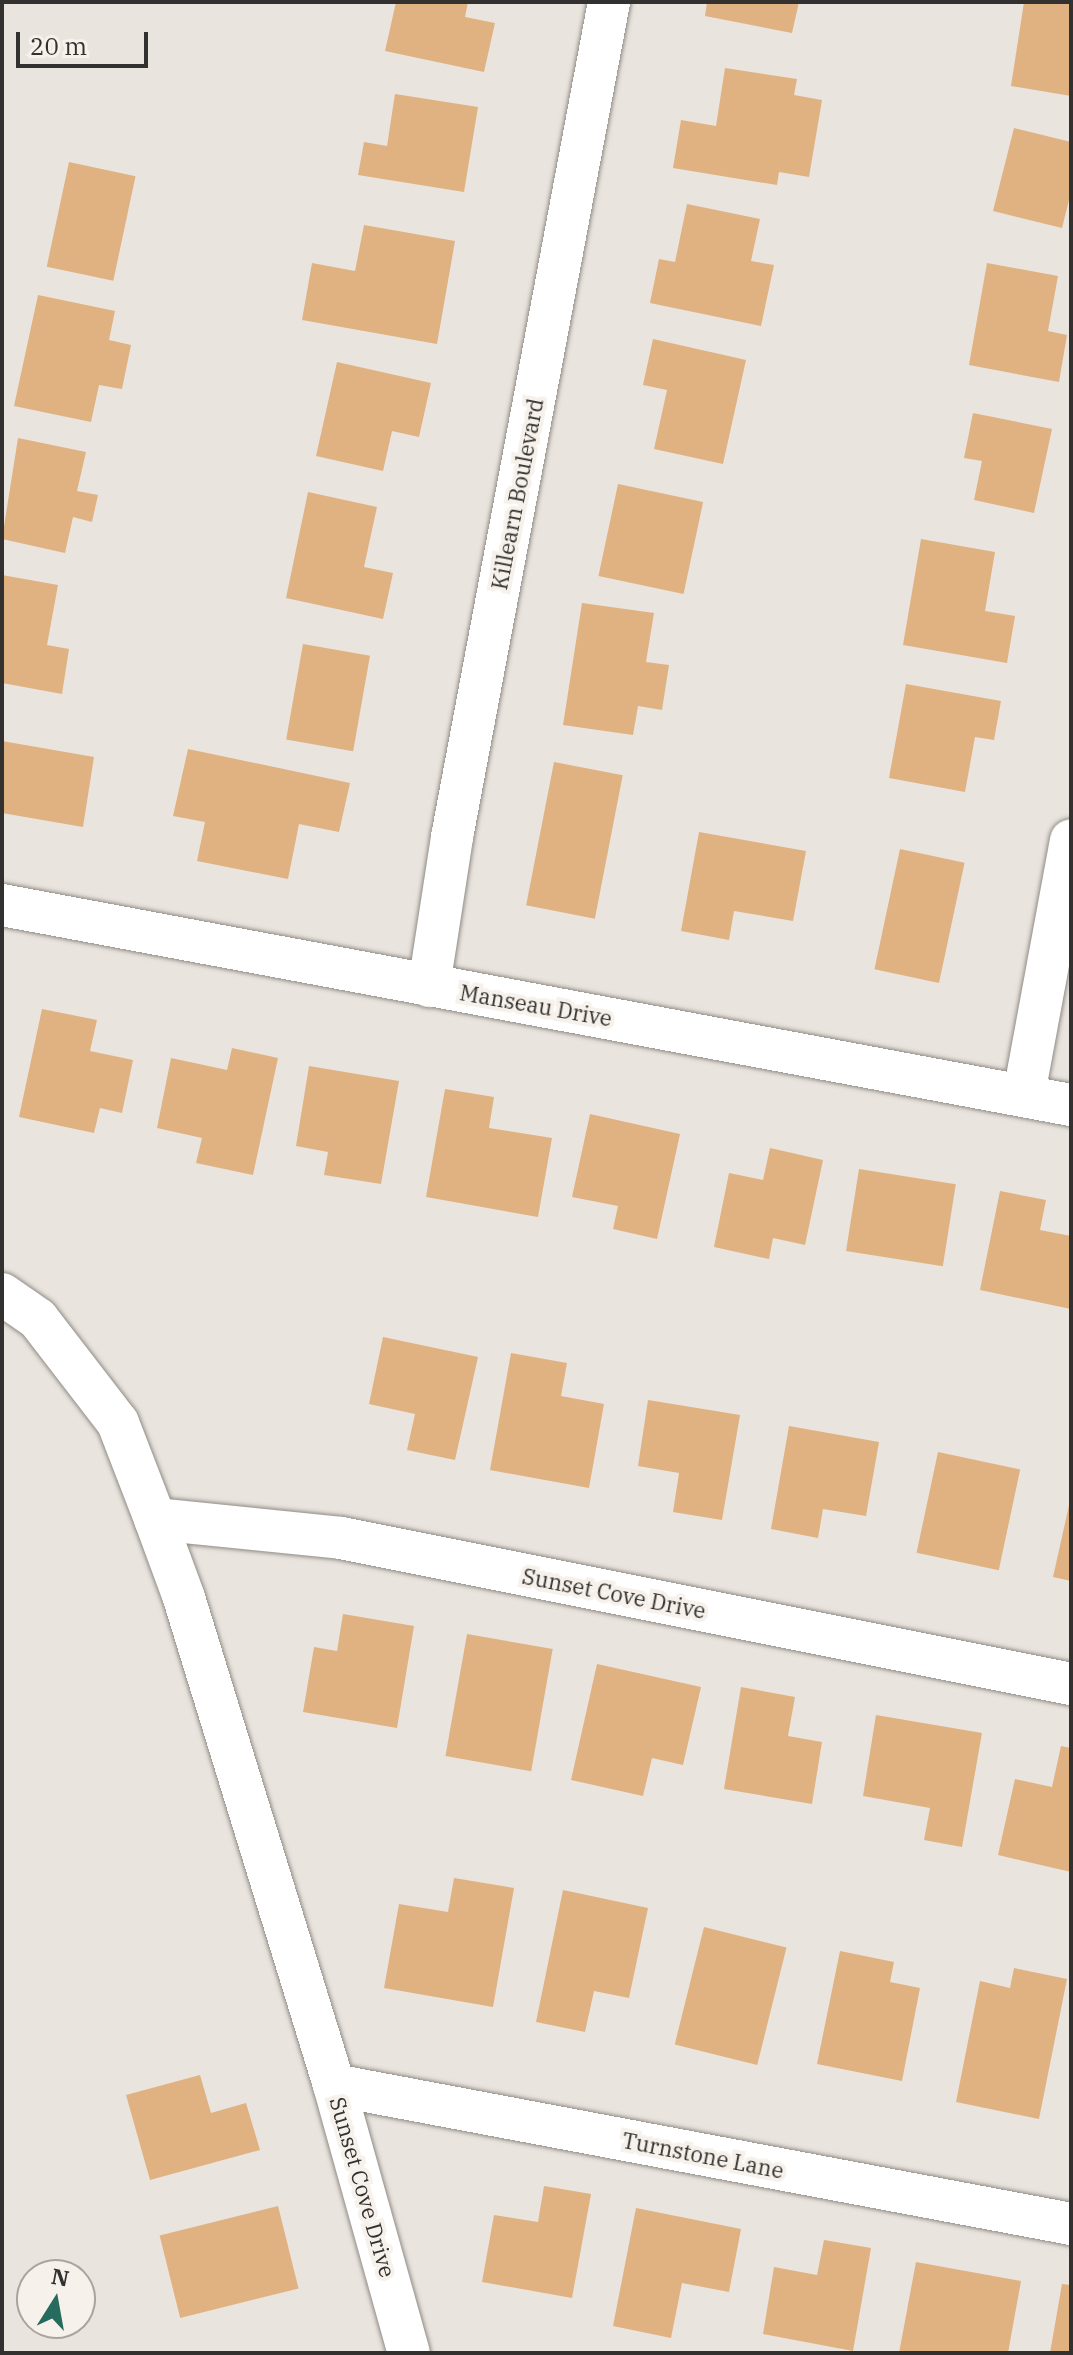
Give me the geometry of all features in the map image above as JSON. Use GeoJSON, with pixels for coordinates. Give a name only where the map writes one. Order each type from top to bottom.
{"type":"FeatureCollection","features":[{"type":"Feature","properties":{"kind":"street","name":"Killearn Boulevard"},"geometry":{"type":"LineString","coordinates":[[429,986],[452,837],[609,2]]}},
{"type":"Feature","properties":{"kind":"street"},"geometry":{"type":"LineString","coordinates":[[1024,1094],[1071,840]]}},
{"type":"Feature","properties":{"kind":"street","name":"Manseau Drive"},"geometry":{"type":"LineString","coordinates":[[2,905],[1071,1105]]}},
{"type":"Feature","properties":{"kind":"street","name":"Sunset Cove Drive"},"geometry":{"type":"LineString","coordinates":[[2,1294],[38,1319],[118,1423],[155,1519],[184,1598],[334,2085],[409,2353]]}},
{"type":"Feature","properties":{"kind":"street","name":"Sunset Cove Drive"},"geometry":{"type":"LineString","coordinates":[[155,1519],[341,1538],[1071,1684]]}},
{"type":"Feature","properties":{"kind":"street","name":"Turnstone Lane"},"geometry":{"type":"LineString","coordinates":[[334,2085],[1071,2224]]}},
{"type":"Feature","properties":{"kind":"building"},"geometry":{"type":"Polygon","coordinates":[[[396,2],[468,2],[465,17],[495,23],[484,72],[385,51],[396,2]]]}},
{"type":"Feature","properties":{"kind":"building"},"geometry":{"type":"Polygon","coordinates":[[[707,2],[799,2],[792,33],[705,16],[707,2]]]}},
{"type":"Feature","properties":{"kind":"building"},"geometry":{"type":"Polygon","coordinates":[[[1024,2],[1071,2],[1071,96],[1011,86],[1024,2]]]}},
{"type":"Feature","properties":{"kind":"building"},"geometry":{"type":"Polygon","coordinates":[[[725,68],[797,79],[794,95],[822,100],[809,177],[779,172],[777,185],[673,168],[681,120],[716,126],[725,68]]]}},
{"type":"Feature","properties":{"kind":"building"},"geometry":{"type":"Polygon","coordinates":[[[395,94],[478,107],[464,192],[358,175],[364,142],[387,146],[395,94]]]}},
{"type":"Feature","properties":{"kind":"building"},"geometry":{"type":"Polygon","coordinates":[[[1014,128],[1071,142],[1071,192],[1062,228],[993,211],[1014,128]]]}},
{"type":"Feature","properties":{"kind":"building"},"geometry":{"type":"Polygon","coordinates":[[[69,162],[136,176],[113,281],[47,267],[69,162]]]}},
{"type":"Feature","properties":{"kind":"building"},"geometry":{"type":"Polygon","coordinates":[[[687,204],[760,219],[751,261],[774,265],[761,326],[650,303],[659,259],[675,262],[687,204]]]}},
{"type":"Feature","properties":{"kind":"building"},"geometry":{"type":"Polygon","coordinates":[[[364,225],[455,241],[437,344],[302,320],[312,263],[355,271],[364,225]]]}},
{"type":"Feature","properties":{"kind":"building"},"geometry":{"type":"Polygon","coordinates":[[[987,263],[1058,276],[1048,331],[1067,335],[1059,382],[969,365],[987,263]]]}},
{"type":"Feature","properties":{"kind":"building"},"geometry":{"type":"Polygon","coordinates":[[[38,295],[115,311],[109,340],[131,345],[122,389],[99,385],[91,422],[14,406],[38,295]]]}},
{"type":"Feature","properties":{"kind":"building"},"geometry":{"type":"Polygon","coordinates":[[[653,339],[746,360],[723,464],[654,449],[667,390],[643,385],[653,339]]]}},
{"type":"Feature","properties":{"kind":"building"},"geometry":{"type":"Polygon","coordinates":[[[337,362],[431,383],[419,437],[392,431],[383,471],[316,456],[337,362]]]}},
{"type":"Feature","properties":{"kind":"building"},"geometry":{"type":"Polygon","coordinates":[[[973,413],[1052,429],[1034,513],[974,500],[982,461],[964,458],[973,413]]]}},
{"type":"Feature","properties":{"kind":"building"},"geometry":{"type":"Polygon","coordinates":[[[18,438],[86,452],[77,491],[98,495],[92,522],[73,517],[65,553],[2,539],[18,438]]]}},
{"type":"Feature","properties":{"kind":"building"},"geometry":{"type":"Polygon","coordinates":[[[618,484],[703,502],[684,594],[598,576],[618,484]]]}},
{"type":"Feature","properties":{"kind":"building"},"geometry":{"type":"Polygon","coordinates":[[[308,492],[377,507],[364,567],[393,573],[383,619],[286,598],[308,492]]]}},
{"type":"Feature","properties":{"kind":"building"},"geometry":{"type":"Polygon","coordinates":[[[921,539],[995,552],[985,611],[1015,616],[1007,663],[903,645],[921,539]]]}},
{"type":"Feature","properties":{"kind":"building"},"geometry":{"type":"Polygon","coordinates":[[[2,575],[58,585],[47,645],[69,649],[62,694],[2,683],[2,575]]]}},
{"type":"Feature","properties":{"kind":"building"},"geometry":{"type":"Polygon","coordinates":[[[582,603],[654,613],[646,662],[669,665],[662,710],[638,706],[633,735],[563,725],[582,603]]]}},
{"type":"Feature","properties":{"kind":"building"},"geometry":{"type":"Polygon","coordinates":[[[303,644],[370,656],[353,751],[286,740],[303,644]]]}},
{"type":"Feature","properties":{"kind":"building"},"geometry":{"type":"Polygon","coordinates":[[[906,684],[1001,701],[994,740],[975,737],[965,792],[889,778],[906,684]]]}},
{"type":"Feature","properties":{"kind":"building"},"geometry":{"type":"Polygon","coordinates":[[[2,741],[94,757],[83,827],[2,813],[2,741]]]}},
{"type":"Feature","properties":{"kind":"building"},"geometry":{"type":"Polygon","coordinates":[[[188,749],[350,783],[339,832],[299,824],[288,879],[197,861],[205,822],[173,816],[188,749]]]}},
{"type":"Feature","properties":{"kind":"building"},"geometry":{"type":"Polygon","coordinates":[[[554,762],[623,775],[595,919],[526,905],[554,762]]]}},
{"type":"Feature","properties":{"kind":"building"},"geometry":{"type":"Polygon","coordinates":[[[699,832],[806,851],[793,921],[734,911],[729,940],[681,931],[699,832]]]}},
{"type":"Feature","properties":{"kind":"building"},"geometry":{"type":"Polygon","coordinates":[[[900,849],[965,863],[939,983],[874,969],[900,849]]]}},
{"type":"Feature","properties":{"kind":"building"},"geometry":{"type":"Polygon","coordinates":[[[42,1009],[97,1020],[90,1051],[133,1060],[122,1113],[100,1108],[94,1133],[19,1117],[42,1009]]]}},
{"type":"Feature","properties":{"kind":"building"},"geometry":{"type":"Polygon","coordinates":[[[232,1048],[278,1058],[253,1175],[196,1163],[202,1138],[157,1128],[171,1058],[227,1070],[232,1048]]]}},
{"type":"Feature","properties":{"kind":"building"},"geometry":{"type":"Polygon","coordinates":[[[309,1066],[399,1081],[381,1184],[324,1175],[328,1152],[296,1146],[309,1066]]]}},
{"type":"Feature","properties":{"kind":"building"},"geometry":{"type":"Polygon","coordinates":[[[445,1089],[494,1097],[489,1128],[552,1138],[538,1217],[426,1197],[445,1089]]]}},
{"type":"Feature","properties":{"kind":"building"},"geometry":{"type":"Polygon","coordinates":[[[590,1114],[680,1134],[657,1239],[613,1229],[618,1206],[572,1197],[590,1114]]]}},
{"type":"Feature","properties":{"kind":"building"},"geometry":{"type":"Polygon","coordinates":[[[770,1148],[823,1160],[805,1245],[773,1238],[769,1259],[714,1247],[729,1173],[763,1180],[770,1148]]]}},
{"type":"Feature","properties":{"kind":"building"},"geometry":{"type":"Polygon","coordinates":[[[859,1169],[956,1184],[943,1266],[846,1251],[859,1169]]]}},
{"type":"Feature","properties":{"kind":"building"},"geometry":{"type":"Polygon","coordinates":[[[1000,1191],[1046,1200],[1040,1230],[1071,1236],[1071,1309],[980,1290],[1000,1191]]]}},
{"type":"Feature","properties":{"kind":"building"},"geometry":{"type":"Polygon","coordinates":[[[383,1337],[478,1357],[455,1460],[407,1450],[415,1414],[369,1404],[383,1337]]]}},
{"type":"Feature","properties":{"kind":"building"},"geometry":{"type":"Polygon","coordinates":[[[511,1353],[567,1363],[561,1396],[604,1404],[589,1488],[490,1470],[511,1353]]]}},
{"type":"Feature","properties":{"kind":"building"},"geometry":{"type":"Polygon","coordinates":[[[648,1400],[740,1415],[722,1520],[673,1512],[679,1473],[638,1466],[648,1400]]]}},
{"type":"Feature","properties":{"kind":"building"},"geometry":{"type":"Polygon","coordinates":[[[789,1426],[879,1442],[866,1516],[823,1509],[818,1538],[771,1529],[789,1426]]]}},
{"type":"Feature","properties":{"kind":"building"},"geometry":{"type":"Polygon","coordinates":[[[938,1452],[1020,1469],[999,1570],[917,1553],[938,1452]]]}},
{"type":"Feature","properties":{"kind":"building"},"geometry":{"type":"Polygon","coordinates":[[[1071,1501],[1071,1581],[1053,1577],[1071,1501]]]}},
{"type":"Feature","properties":{"kind":"building"},"geometry":{"type":"Polygon","coordinates":[[[343,1614],[414,1626],[397,1728],[303,1712],[314,1647],[337,1651],[343,1614]]]}},
{"type":"Feature","properties":{"kind":"building"},"geometry":{"type":"Polygon","coordinates":[[[467,1634],[553,1649],[531,1771],[445,1756],[467,1634]]]}},
{"type":"Feature","properties":{"kind":"building"},"geometry":{"type":"Polygon","coordinates":[[[597,1664],[701,1687],[683,1765],[652,1758],[643,1796],[571,1780],[597,1664]]]}},
{"type":"Feature","properties":{"kind":"building"},"geometry":{"type":"Polygon","coordinates":[[[741,1687],[795,1697],[788,1736],[822,1742],[812,1804],[724,1789],[741,1687]]]}},
{"type":"Feature","properties":{"kind":"building"},"geometry":{"type":"Polygon","coordinates":[[[876,1715],[982,1733],[962,1847],[924,1840],[930,1808],[863,1796],[876,1715]]]}},
{"type":"Feature","properties":{"kind":"building"},"geometry":{"type":"Polygon","coordinates":[[[1061,1746],[1071,1748],[1071,1872],[998,1855],[1015,1779],[1052,1787],[1061,1746]]]}},
{"type":"Feature","properties":{"kind":"building"},"geometry":{"type":"Polygon","coordinates":[[[454,1878],[514,1888],[493,2007],[384,1988],[399,1904],[448,1912],[454,1878]]]}},
{"type":"Feature","properties":{"kind":"building"},"geometry":{"type":"Polygon","coordinates":[[[563,1890],[648,1908],[629,1998],[594,1991],[585,2032],[536,2022],[563,1890]]]}},
{"type":"Feature","properties":{"kind":"building"},"geometry":{"type":"Polygon","coordinates":[[[704,1927],[786,1948],[757,2065],[675,2044],[704,1927]]]}},
{"type":"Feature","properties":{"kind":"building"},"geometry":{"type":"Polygon","coordinates":[[[840,1951],[894,1962],[890,1982],[920,1988],[902,2081],[817,2064],[840,1951]]]}},
{"type":"Feature","properties":{"kind":"building"},"geometry":{"type":"Polygon","coordinates":[[[1014,1968],[1067,1979],[1039,2119],[956,2102],[980,1981],[1010,1988],[1014,1968]]]}},
{"type":"Feature","properties":{"kind":"building"},"geometry":{"type":"Polygon","coordinates":[[[200,2075],[211,2113],[246,2103],[260,2150],[150,2180],[126,2095],[200,2075]]]}},
{"type":"Feature","properties":{"kind":"building"},"geometry":{"type":"Polygon","coordinates":[[[544,2186],[591,2194],[572,2298],[482,2282],[494,2215],[538,2222],[544,2186]]]}},
{"type":"Feature","properties":{"kind":"building"},"geometry":{"type":"Polygon","coordinates":[[[278,2206],[299,2288],[180,2318],[160,2236],[278,2206]]]}},
{"type":"Feature","properties":{"kind":"building"},"geometry":{"type":"Polygon","coordinates":[[[636,2208],[741,2229],[729,2292],[682,2283],[671,2338],[613,2326],[636,2208]]]}},
{"type":"Feature","properties":{"kind":"building"},"geometry":{"type":"Polygon","coordinates":[[[824,2240],[871,2248],[853,2351],[763,2334],[774,2267],[817,2275],[824,2240]]]}},
{"type":"Feature","properties":{"kind":"building"},"geometry":{"type":"Polygon","coordinates":[[[916,2262],[1021,2281],[1008,2353],[899,2353],[916,2262]]]}},
{"type":"Feature","properties":{"kind":"building"},"geometry":{"type":"Polygon","coordinates":[[[1062,2284],[1071,2285],[1071,2353],[1050,2353],[1062,2284]]]}}]}
